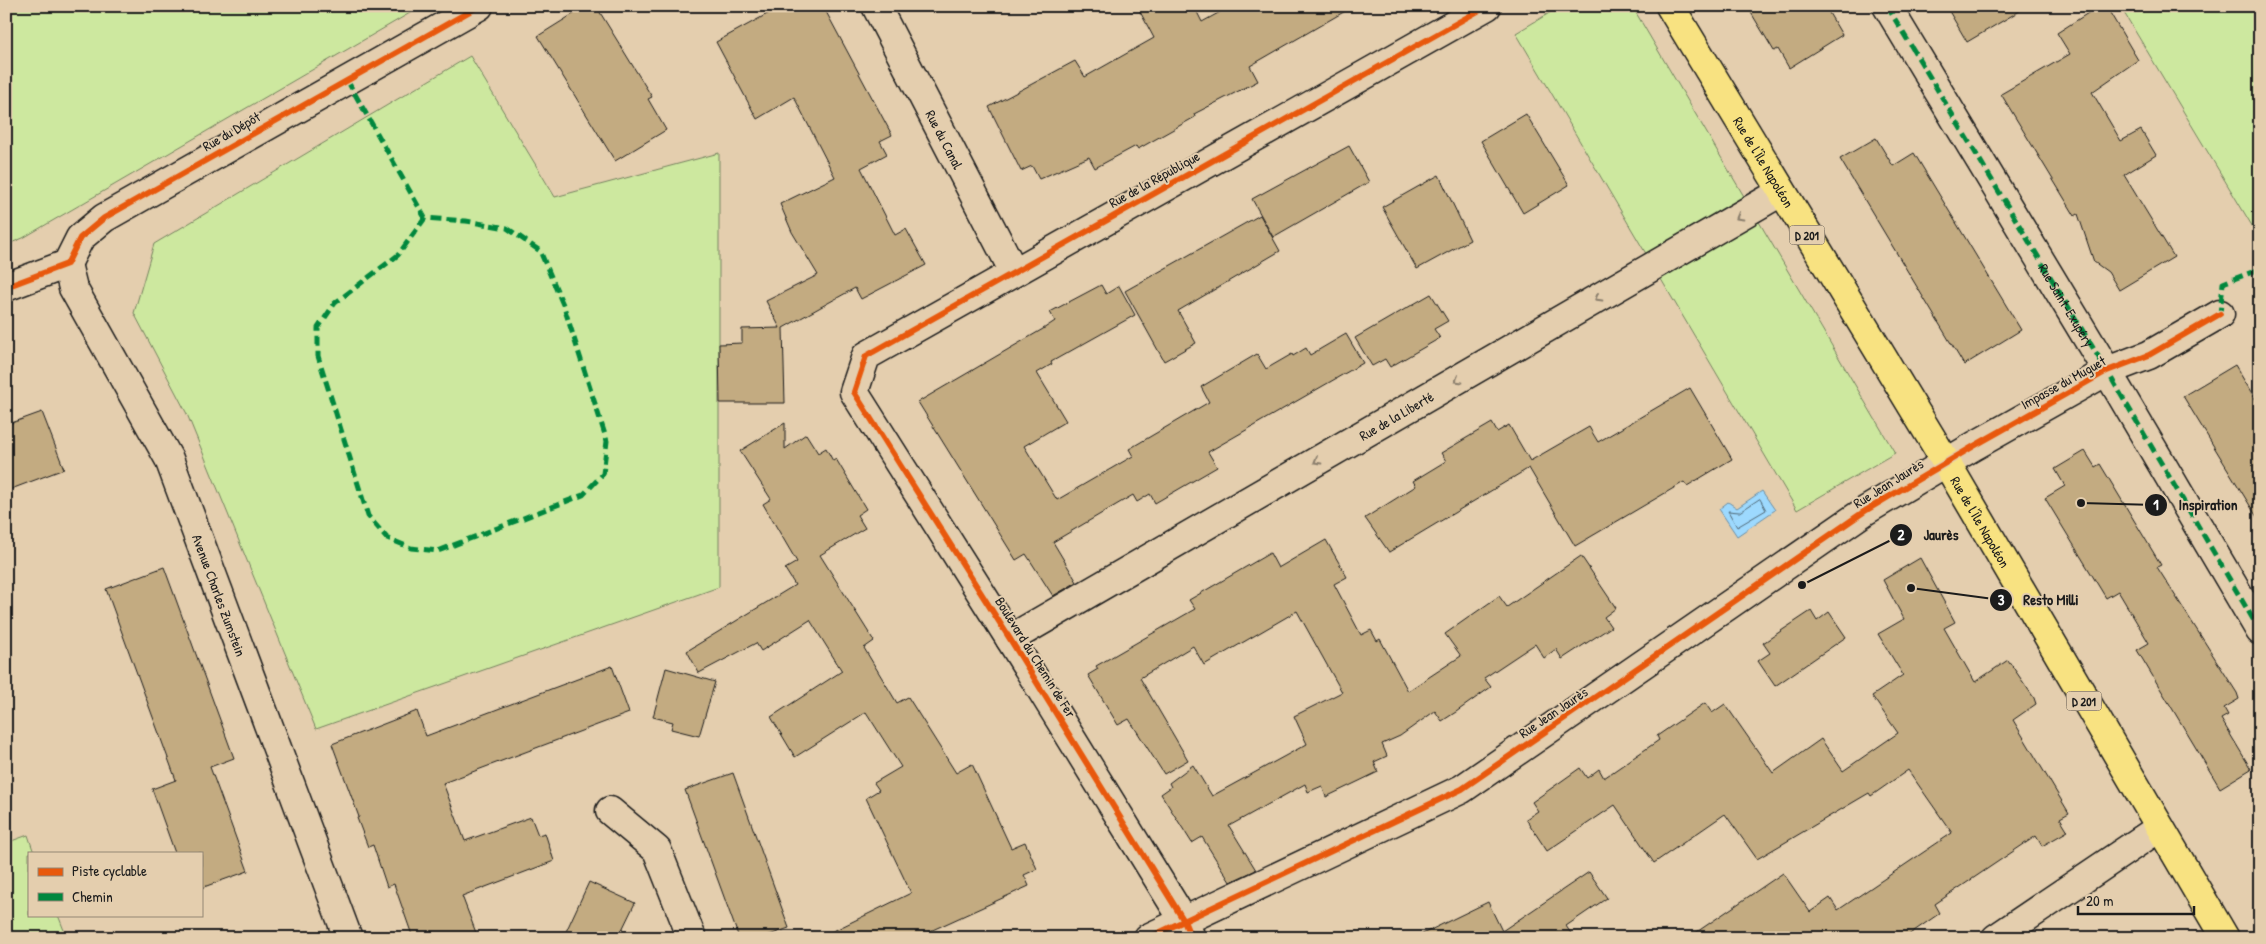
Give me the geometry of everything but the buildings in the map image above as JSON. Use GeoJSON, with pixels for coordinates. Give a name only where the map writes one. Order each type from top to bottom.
{"type":"FeatureCollection","features":[{"type":"Feature","properties":{"kind":"main road","name":"Rue de l'Île Napoléon"},"geometry":{"type":"LineString","coordinates":[[1670,6],[1946,462],[2225,938]]}},
{"type":"Feature","properties":{"kind":"street","name":"Rue du Dépôt"},"geometry":{"type":"LineString","coordinates":[[66,264],[80,238],[104,218],[480,6]]}},
{"type":"Feature","properties":{"kind":"street","name":"Rue du Canal"},"geometry":{"type":"LineString","coordinates":[[876,6],[1014,272]]}},
{"type":"Feature","properties":{"kind":"street","name":"Rue de la République"},"geometry":{"type":"LineString","coordinates":[[854,392],[866,356],[1487,6]]}},
{"type":"Feature","properties":{"kind":"street","name":"Rue Saint-Exupéry"},"geometry":{"type":"LineString","coordinates":[[1887,6],[2108,371],[2260,631]]}},
{"type":"Feature","properties":{"kind":"street","name":"Rue de la Liberté"},"geometry":{"type":"LineString","coordinates":[[1010,639],[1781,192]]}},
{"type":"Feature","properties":{"kind":"street"},"geometry":{"type":"LineString","coordinates":[[6,287],[66,264]]}},
{"type":"Feature","properties":{"kind":"street","name":"Avenue Charles Zumstein"},"geometry":{"type":"LineString","coordinates":[[66,264],[73,288],[169,459],[348,938]]}},
{"type":"Feature","properties":{"kind":"street","name":"Impasse du Muguet"},"geometry":{"type":"LineString","coordinates":[[1946,462],[2108,371],[2150,355],[2220,314]]}},
{"type":"Feature","properties":{"kind":"street","name":"Boulevard du Chemin de Fer"},"geometry":{"type":"LineString","coordinates":[[854,392],[1010,639],[1188,929]]}},
{"type":"Feature","properties":{"kind":"street","name":"Rue Jean Jaurès"},"geometry":{"type":"LineString","coordinates":[[1148,938],[1188,929],[1462,789],[1866,511],[1946,462]]}},
{"type":"Feature","properties":{"kind":"street"},"geometry":{"type":"LineString","coordinates":[[610,812],[657,850],[692,938]]}},
{"type":"Feature","properties":{"kind":"street"},"geometry":{"type":"LineString","coordinates":[[1996,938],[2159,828]]}},
{"type":"Feature","properties":{"kind":"green space"},"geometry":{"type":"Polygon","coordinates":[[[6,6],[422,6],[23,238],[6,245],[6,6]]]}},
{"type":"Feature","properties":{"kind":"green space"},"geometry":{"type":"Polygon","coordinates":[[[1561,6],[1632,6],[1895,453],[1797,510],[1516,33],[1561,6]]]}},
{"type":"Feature","properties":{"kind":"green space"},"geometry":{"type":"Polygon","coordinates":[[[2120,6],[2260,6],[2260,239],[2120,6]]]}},
{"type":"Feature","properties":{"kind":"green space"},"geometry":{"type":"Polygon","coordinates":[[[470,56],[555,197],[719,153],[719,587],[316,729],[187,414],[134,313],[154,244],[470,56]]]}},
{"type":"Feature","properties":{"kind":"green space"},"geometry":{"type":"Polygon","coordinates":[[[28,835],[34,852],[28,852],[28,916],[58,916],[67,938],[6,938],[6,843],[28,835]]]}},
{"type":"Feature","properties":{"kind":"water"},"geometry":{"type":"Polygon","coordinates":[[[1762,491],[1775,510],[1737,536],[1719,509],[1728,502],[1737,508],[1762,491]]]}},
{"type":"Feature","properties":{"kind":"marked path"},"geometry":{"type":"LineString","coordinates":[[1887,6],[2107,371],[2260,631]]}},
{"type":"Feature","properties":{"kind":"marked path"},"geometry":{"type":"LineString","coordinates":[[347,80],[425,218],[466,221],[507,228],[540,251],[564,307],[607,441],[603,474],[583,495],[438,551],[411,548],[387,538],[368,516],[318,356],[318,328],[335,303],[398,255],[425,218]]}},
{"type":"Feature","properties":{"kind":"marked path"},"geometry":{"type":"LineString","coordinates":[[2218,316],[2220,314],[2223,283],[2260,269]]}},
{"type":"Feature","properties":{"kind":"cycle path"},"geometry":{"type":"LineString","coordinates":[[6,287],[67,264],[80,238],[104,218],[479,6]]}},
{"type":"Feature","properties":{"kind":"cycle path"},"geometry":{"type":"LineString","coordinates":[[1191,938],[1184,921],[1010,639],[854,392],[866,356],[1487,6]]}},
{"type":"Feature","properties":{"kind":"cycle path"},"geometry":{"type":"LineString","coordinates":[[1148,938],[1462,789],[1865,511],[1974,446],[2107,371],[2149,355],[2220,314]]}},
{"type":"Feature","properties":{"kind":"place","name":"Inspiration"},"geometry":{"type":"Point","coordinates":[2081,503]}},
{"type":"Feature","properties":{"kind":"place","name":"Jaurès"},"geometry":{"type":"Point","coordinates":[1802,585]}},
{"type":"Feature","properties":{"kind":"place","name":"Resto Milli"},"geometry":{"type":"Point","coordinates":[1911,588]}}]}
